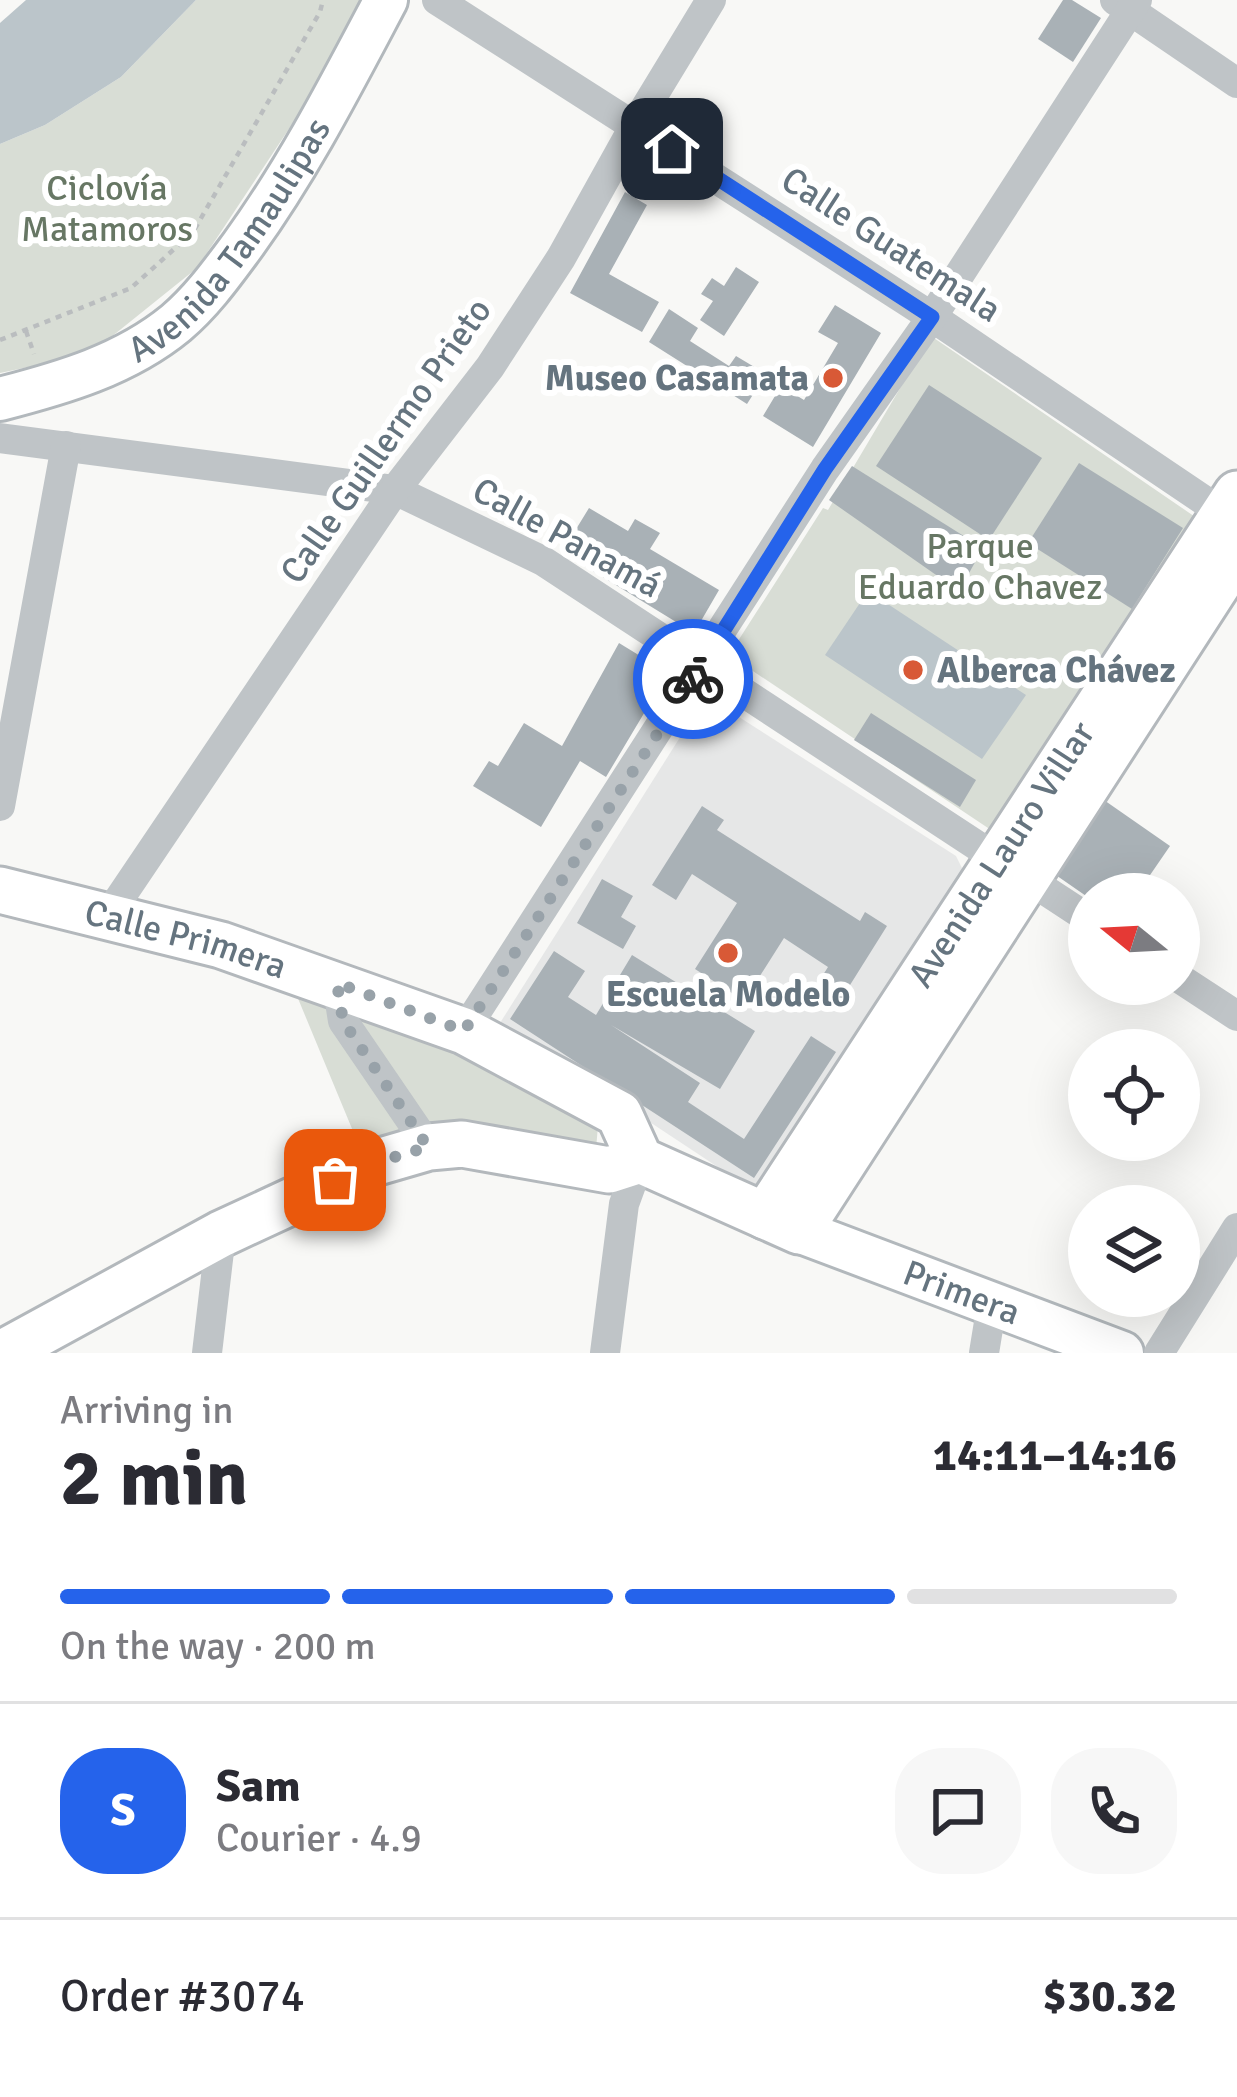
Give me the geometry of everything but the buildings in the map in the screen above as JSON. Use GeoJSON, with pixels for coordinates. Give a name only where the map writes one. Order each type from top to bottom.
{"type":"FeatureCollection","features":[{"type":"Feature","properties":{"kind":"main road","name":"Avenida Lauro Villar"},"geometry":{"type":"LineString","coordinates":[[782,1223],[1234,521]]}},
{"type":"Feature","properties":{"kind":"main road","name":"Calle Primera"},"geometry":{"type":"LineString","coordinates":[[0,890],[221,945],[464,1031],[619,1114],[640,1160]]}},
{"type":"Feature","properties":{"kind":"main road"},"geometry":{"type":"LineString","coordinates":[[3,1353],[221,1234],[374,1163],[428,1147],[462,1144],[609,1170],[640,1160],[782,1223]]}},
{"type":"Feature","properties":{"kind":"street","name":"Avenida Tamaulipas"},"geometry":{"type":"LineString","coordinates":[[0,399],[102,368],[143,345],[213,285],[273,203],[386,0]]}},
{"type":"Feature","properties":{"kind":"street","name":"Calle Guatemala"},"geometry":{"type":"LineString","coordinates":[[437,0],[932,317],[1234,521]]}},
{"type":"Feature","properties":{"kind":"street","name":"Calle Guillermo Prieto"},"geometry":{"type":"LineString","coordinates":[[107,917],[395,490],[502,349],[561,258],[634,125],[711,0]]}},
{"type":"Feature","properties":{"kind":"street"},"geometry":{"type":"LineString","coordinates":[[464,1031],[825,469],[932,317],[1128,3],[1237,82]]}},
{"type":"Feature","properties":{"kind":"street","name":"Calle Panamá"},"geometry":{"type":"LineString","coordinates":[[0,438],[395,490],[543,561],[1068,905]]}},
{"type":"Feature","properties":{"kind":"street"},"geometry":{"type":"LineString","coordinates":[[0,806],[66,446]]}},
{"type":"Feature","properties":{"kind":"street"},"geometry":{"type":"LineString","coordinates":[[337,983],[343,1021],[428,1147]]}},
{"type":"Feature","properties":{"kind":"street"},"geometry":{"type":"LineString","coordinates":[[1200,992],[1237,1016]]}},
{"type":"Feature","properties":{"kind":"street"},"geometry":{"type":"LineString","coordinates":[[605,1353],[624,1204],[640,1160]]}},
{"type":"Feature","properties":{"kind":"street","name":"Primera"},"geometry":{"type":"LineString","coordinates":[[782,1223],[1122,1353]]}},
{"type":"Feature","properties":{"kind":"street"},"geometry":{"type":"LineString","coordinates":[[1159,1353],[1237,1228]]}},
{"type":"Feature","properties":{"kind":"street"},"geometry":{"type":"LineString","coordinates":[[206,1353],[221,1234]]}},
{"type":"Feature","properties":{"kind":"street"},"geometry":{"type":"LineString","coordinates":[[985,1353],[992,1304]]}},
{"type":"Feature","properties":{"kind":"path"},"geometry":{"type":"LineString","coordinates":[[0,340],[131,288],[193,232],[323,0]]}},
{"type":"Feature","properties":{"kind":"shaded area"},"geometry":{"type":"Polygon","coordinates":[[[26,0],[196,0],[121,77],[45,125],[0,144],[0,23],[26,0]]]}},
{"type":"Feature","properties":{"kind":"shaded area"},"geometry":{"type":"Polygon","coordinates":[[[868,591],[1026,695],[982,759],[825,655],[868,591]]]}},
{"type":"Feature","properties":{"kind":"shaded area","name":"Escuela Modelo"},"geometry":{"type":"Polygon","coordinates":[[[706,696],[956,856],[962,868],[959,882],[757,1193],[500,1023],[706,696]]]}},
{"type":"Feature","properties":{"kind":"green space","name":"Ciclovía Matamoros"},"geometry":{"type":"Polygon","coordinates":[[[196,0],[368,0],[197,268],[90,354],[0,373],[0,144],[45,125],[121,77],[196,0]]]}},
{"type":"Feature","properties":{"kind":"green space","name":"Parque Eduardo Chavez"},"geometry":{"type":"Polygon","coordinates":[[[931,336],[1204,523],[997,834],[729,655],[823,508],[828,510],[931,336]]]}},
{"type":"Feature","properties":{"kind":"green space"},"geometry":{"type":"Polygon","coordinates":[[[292,984],[466,1044],[598,1125],[596,1150],[438,1123],[360,1148],[292,984]]]}},
{"type":"Feature","properties":{"kind":"way so far"},"geometry":{"type":"LineString","coordinates":[[335,1180],[428,1147],[343,1021],[337,983],[464,1031],[693,679]]}},
{"type":"Feature","properties":{"kind":"place","name":"Museo Casamata"},"geometry":{"type":"Point","coordinates":[833,378]}},
{"type":"Feature","properties":{"kind":"place","name":"Alberca Chávez"},"geometry":{"type":"Point","coordinates":[913,670]}},
{"type":"Feature","properties":{"kind":"place","name":"Escuela Modelo"},"geometry":{"type":"Point","coordinates":[728,953]}},
{"type":"Feature","properties":{"kind":"route"},"geometry":{"type":"LineString","coordinates":[[672,149],[932,317],[825,469],[693,679]]}}]}
